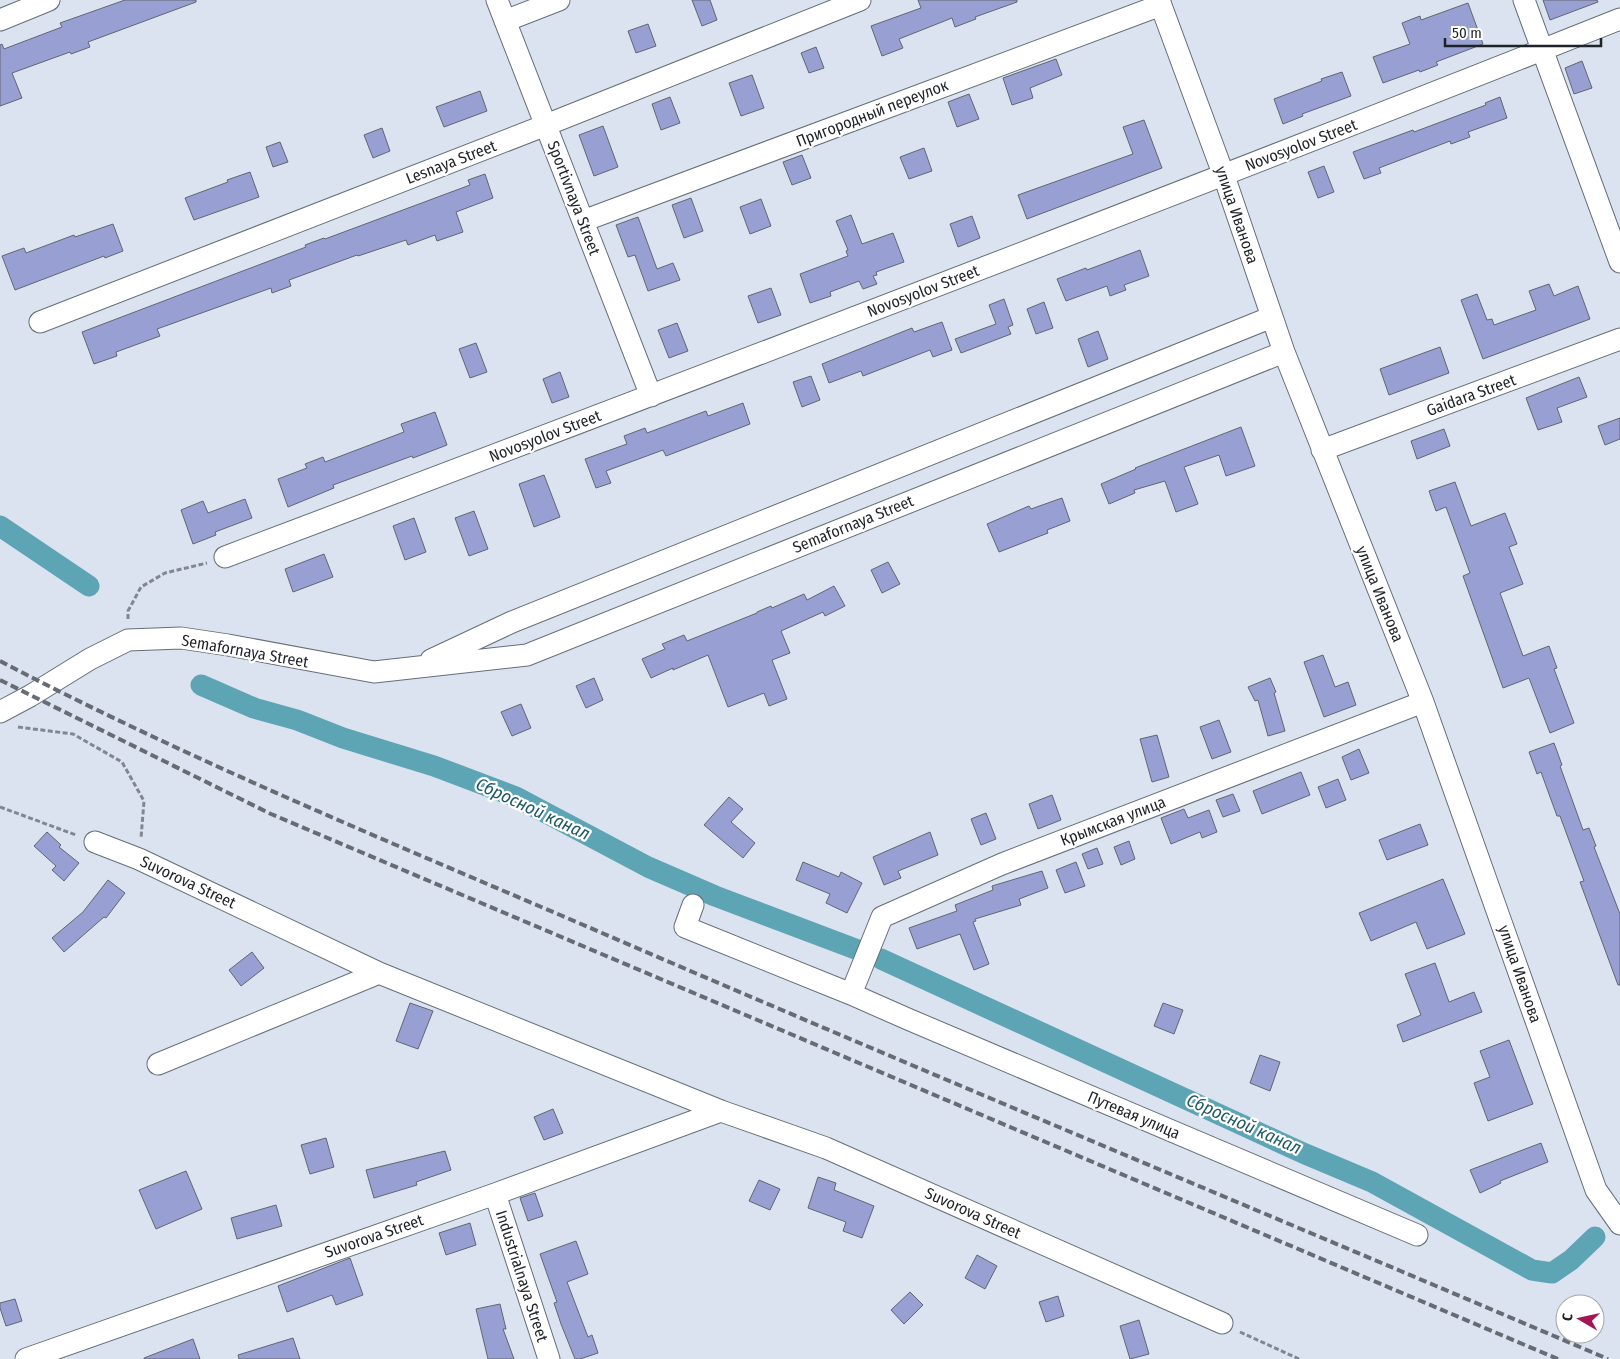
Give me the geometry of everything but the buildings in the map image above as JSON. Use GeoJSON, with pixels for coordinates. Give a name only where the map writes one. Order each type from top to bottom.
{"type":"FeatureCollection","features":[{"type":"Feature","properties":{"kind":"street"},"geometry":{"type":"LineString","coordinates":[[0,20],[49,0]]}},
{"type":"Feature","properties":{"kind":"street","name":"Sportivnaya Street"},"geometry":{"type":"LineString","coordinates":[[497,0],[651,396]]}},
{"type":"Feature","properties":{"kind":"street"},"geometry":{"type":"LineString","coordinates":[[505,21],[558,0]]}},
{"type":"Feature","properties":{"kind":"street","name":"Lesnaya Street"},"geometry":{"type":"LineString","coordinates":[[40,322],[546,126],[860,0]]}},
{"type":"Feature","properties":{"kind":"street"},"geometry":{"type":"LineString","coordinates":[[1524,0],[1620,262]]}},
{"type":"Feature","properties":{"kind":"street","name":"улица Иванова"},"geometry":{"type":"LineString","coordinates":[[1160,2],[1224,176],[1284,352],[1423,702],[1596,1190],[1620,1224]]}},
{"type":"Feature","properties":{"kind":"street","name":"Пригородный переулок"},"geometry":{"type":"LineString","coordinates":[[583,221],[1160,2]]}},
{"type":"Feature","properties":{"kind":"street","name":"Novosyolov Street"},"geometry":{"type":"LineString","coordinates":[[224,557],[651,396],[1224,176],[1620,19]]}},
{"type":"Feature","properties":{"kind":"street","name":"Semafornaya Street"},"geometry":{"type":"LineString","coordinates":[[415,668],[512,622],[1272,317]]}},
{"type":"Feature","properties":{"kind":"street","name":"Gaidara Street"},"geometry":{"type":"LineString","coordinates":[[1322,450],[1620,339]]}},
{"type":"Feature","properties":{"kind":"street","name":"Semafornaya Street"},"geometry":{"type":"LineString","coordinates":[[5,719],[30,696],[90,659],[128,640],[181,638],[374,672],[527,655],[1284,352]]}},
{"type":"Feature","properties":{"kind":"street"},"geometry":{"type":"LineString","coordinates":[[512,622],[505,631],[501,643],[506,650],[527,655]]}},
{"type":"Feature","properties":{"kind":"street","name":"Крымская улица"},"geometry":{"type":"LineString","coordinates":[[851,994],[882,917],[1002,864],[1423,702]]}},
{"type":"Feature","properties":{"kind":"street","name":"Suvorova Street"},"geometry":{"type":"LineString","coordinates":[[95,842],[139,859],[379,972],[721,1111],[826,1148],[1222,1323]]}},
{"type":"Feature","properties":{"kind":"street","name":"Путевая улица"},"geometry":{"type":"LineString","coordinates":[[693,905],[685,927],[851,994],[1417,1235]]}},
{"type":"Feature","properties":{"kind":"street"},"geometry":{"type":"LineString","coordinates":[[158,1064],[379,972]]}},
{"type":"Feature","properties":{"kind":"street","name":"Suvorova Street"},"geometry":{"type":"LineString","coordinates":[[26,1359],[495,1194],[721,1111]]}},
{"type":"Feature","properties":{"kind":"street","name":"Industrialnaya Street"},"geometry":{"type":"LineString","coordinates":[[495,1194],[549,1359]]}},
{"type":"Feature","properties":{"kind":"path"},"geometry":{"type":"LineString","coordinates":[[128,640],[128,611],[141,588],[165,573],[196,567],[224,557]]}},
{"type":"Feature","properties":{"kind":"path"},"geometry":{"type":"LineString","coordinates":[[5,719],[72,734],[122,762],[144,801],[139,859]]}},
{"type":"Feature","properties":{"kind":"path"},"geometry":{"type":"LineString","coordinates":[[0,806],[95,842]]}},
{"type":"Feature","properties":{"kind":"path"},"geometry":{"type":"LineString","coordinates":[[1222,1323],[1299,1359]]}},
{"type":"Feature","properties":{"kind":"waterway","name":"Сбросной канал"},"geometry":{"type":"LineString","coordinates":[[0,526],[89,586]]}},
{"type":"Feature","properties":{"kind":"waterway","name":"Сбросной канал"},"geometry":{"type":"LineString","coordinates":[[201,685],[254,708],[297,720],[343,738],[434,766],[516,797],[648,867],[715,896],[858,950]]}},
{"type":"Feature","properties":{"kind":"waterway","name":"Сбросной канал"},"geometry":{"type":"LineString","coordinates":[[881,959],[1303,1153],[1372,1182],[1532,1270],[1552,1273],[1571,1260],[1595,1237]]}},
{"type":"Feature","properties":{"kind":"railway"},"geometry":{"type":"LineString","coordinates":[[0,661],[148,734],[374,836],[1608,1359]]}},
{"type":"Feature","properties":{"kind":"railway"},"geometry":{"type":"LineString","coordinates":[[0,680],[271,814],[1558,1359]]}}]}
